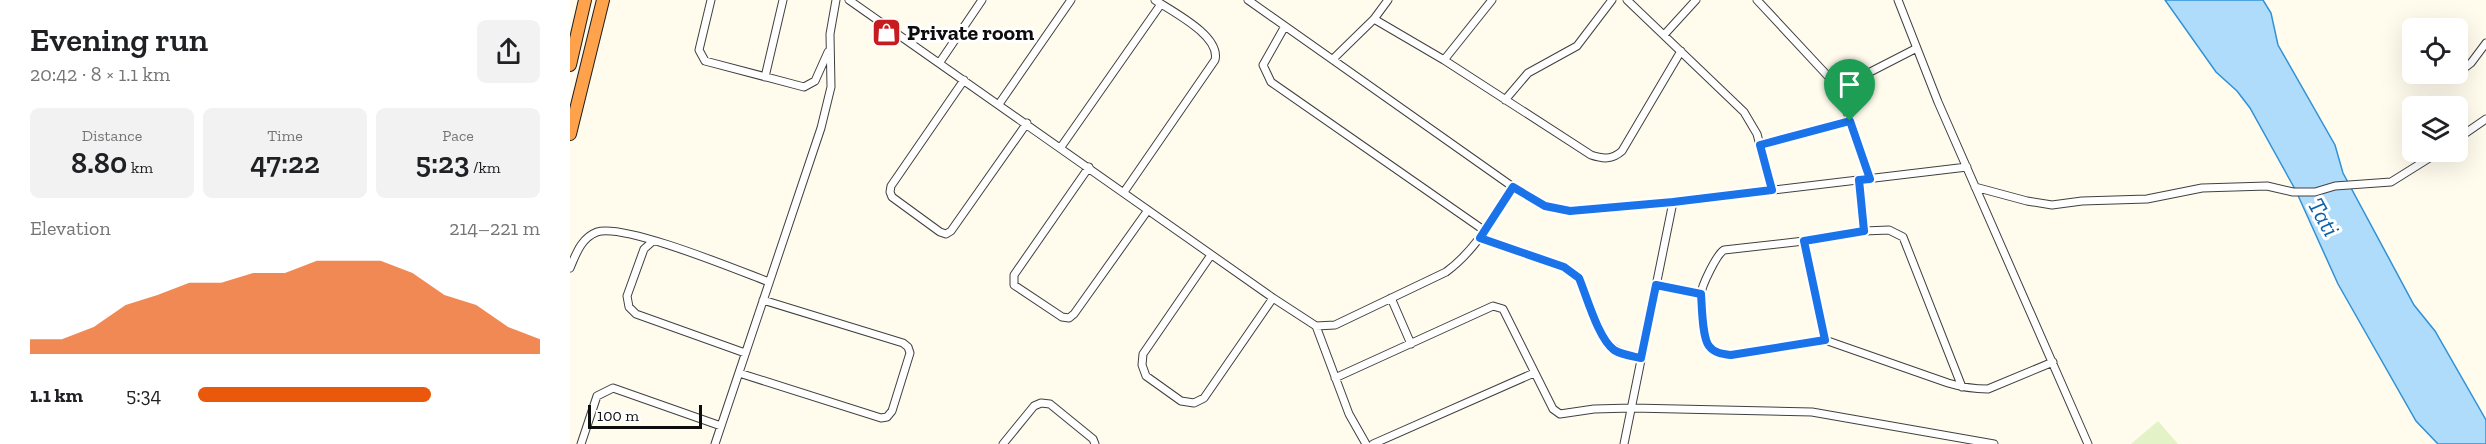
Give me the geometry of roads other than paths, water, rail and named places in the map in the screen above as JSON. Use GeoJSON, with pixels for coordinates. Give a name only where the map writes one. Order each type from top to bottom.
{"type":"FeatureCollection","features":[{"type":"Feature","properties":{"kind":"highway"},"geometry":{"type":"LineString","coordinates":[[570,65],[585,0]]}},
{"type":"Feature","properties":{"kind":"highway"},"geometry":{"type":"LineString","coordinates":[[570,134],[603,0]]}},
{"type":"Feature","properties":{"kind":"street"},"geometry":{"type":"LineString","coordinates":[[711,0],[699,51],[705,61],[804,87],[815,81],[829,50]]}},
{"type":"Feature","properties":{"kind":"street"},"geometry":{"type":"LineString","coordinates":[[765,77],[783,0]]}},
{"type":"Feature","properties":{"kind":"street"},"geometry":{"type":"LineString","coordinates":[[716,444],[821,128],[831,87],[829,50],[836,0]]}},
{"type":"Feature","properties":{"kind":"street"},"geometry":{"type":"LineString","coordinates":[[849,0],[1027,123],[1211,255],[1316,326],[1335,325],[1446,272],[1459,263],[1485,231],[1513,187]]}},
{"type":"Feature","properties":{"kind":"street"},"geometry":{"type":"LineString","coordinates":[[940,62],[982,0]]}},
{"type":"Feature","properties":{"kind":"street"},"geometry":{"type":"LineString","coordinates":[[999,104],[1071,0]]}},
{"type":"Feature","properties":{"kind":"street"},"geometry":{"type":"LineString","coordinates":[[1248,0],[1513,187],[1545,206],[1570,211],[1673,202],[1967,167]]}},
{"type":"Feature","properties":{"kind":"street"},"geometry":{"type":"LineString","coordinates":[[1333,59],[1374,20],[1388,0]]}},
{"type":"Feature","properties":{"kind":"street"},"geometry":{"type":"LineString","coordinates":[[1444,60],[1492,0]]}},
{"type":"Feature","properties":{"kind":"street"},"geometry":{"type":"LineString","coordinates":[[1506,100],[1528,73],[1577,46],[1612,0]]}},
{"type":"Feature","properties":{"kind":"street"},"geometry":{"type":"LineString","coordinates":[[1628,0],[1744,112],[1757,134],[1772,190]]}},
{"type":"Feature","properties":{"kind":"street"},"geometry":{"type":"LineString","coordinates":[[1664,34],[1696,0]]}},
{"type":"Feature","properties":{"kind":"street"},"geometry":{"type":"LineString","coordinates":[[1757,0],[1839,88],[1870,179]]}},
{"type":"Feature","properties":{"kind":"street"},"geometry":{"type":"LineString","coordinates":[[1898,0],[1915,49],[2088,444]]}},
{"type":"Feature","properties":{"kind":"street"},"geometry":{"type":"LineString","coordinates":[[1061,147],[1158,2],[1209,37],[1216,47],[1215,60],[1124,192]]}},
{"type":"Feature","properties":{"kind":"street"},"geometry":{"type":"LineString","coordinates":[[1374,20],[1444,60],[1591,155],[1600,158],[1616,156],[1622,151],[1682,51]]}},
{"type":"Feature","properties":{"kind":"street"},"geometry":{"type":"LineString","coordinates":[[1285,26],[1263,65],[1271,82],[1485,231]]}},
{"type":"Feature","properties":{"kind":"street"},"geometry":{"type":"LineString","coordinates":[[2468,65],[2486,43]]}},
{"type":"Feature","properties":{"kind":"street"},"geometry":{"type":"LineString","coordinates":[[1839,88],[1915,49]]}},
{"type":"Feature","properties":{"kind":"street"},"geometry":{"type":"LineString","coordinates":[[964,80],[891,186],[890,192],[892,197],[940,232],[946,234],[951,231],[1027,123]]}},
{"type":"Feature","properties":{"kind":"street"},"geometry":{"type":"LineString","coordinates":[[2468,131],[2486,119]]}},
{"type":"Feature","properties":{"kind":"street"},"geometry":{"type":"LineString","coordinates":[[1760,145],[1850,121]]}},
{"type":"Feature","properties":{"kind":"street"},"geometry":{"type":"LineString","coordinates":[[1975,187],[2052,205],[2082,201],[2147,199],[2202,188],[2267,186],[2293,192],[2315,192],[2335,186],[2391,182],[2423,162]]}},
{"type":"Feature","properties":{"kind":"street"},"geometry":{"type":"LineString","coordinates":[[1089,167],[1014,274],[1014,285],[1062,317],[1069,318],[1148,210]]}},
{"type":"Feature","properties":{"kind":"street"},"geometry":{"type":"LineString","coordinates":[[1859,180],[1864,231]]}},
{"type":"Feature","properties":{"kind":"street"},"geometry":{"type":"LineString","coordinates":[[1624,444],[1673,202]]}},
{"type":"Feature","properties":{"kind":"street"},"geometry":{"type":"LineString","coordinates":[[570,268],[585,238],[597,232],[609,230],[653,241],[769,282]]}},
{"type":"Feature","properties":{"kind":"street"},"geometry":{"type":"LineString","coordinates":[[1962,387],[1903,237],[1889,230],[1864,231],[1804,241],[1724,250],[1717,256],[1701,294],[1708,346],[1717,353],[1731,355],[1825,340],[1962,387],[1988,389],[2053,362]]}},
{"type":"Feature","properties":{"kind":"street"},"geometry":{"type":"LineString","coordinates":[[1480,238],[1574,272],[1579,278],[1604,339],[1624,355],[1641,358]]}},
{"type":"Feature","properties":{"kind":"street"},"geometry":{"type":"LineString","coordinates":[[653,241],[644,249],[627,296],[629,307],[636,314],[745,353]]}},
{"type":"Feature","properties":{"kind":"street"},"geometry":{"type":"LineString","coordinates":[[1804,241],[1825,340]]}},
{"type":"Feature","properties":{"kind":"street"},"geometry":{"type":"LineString","coordinates":[[1211,255],[1143,354],[1142,365],[1146,376],[1181,401],[1194,403],[1204,398],[1273,298]]}},
{"type":"Feature","properties":{"kind":"street"},"geometry":{"type":"LineString","coordinates":[[1656,285],[1701,294]]}},
{"type":"Feature","properties":{"kind":"street"},"geometry":{"type":"LineString","coordinates":[[1391,298],[1411,344]]}},
{"type":"Feature","properties":{"kind":"street"},"geometry":{"type":"LineString","coordinates":[[739,374],[881,418],[887,417],[892,411],[910,353],[908,347],[903,343],[763,300]]}},
{"type":"Feature","properties":{"kind":"street"},"geometry":{"type":"LineString","coordinates":[[1335,378],[1493,306],[1503,309],[1553,409],[1560,414],[1594,409],[1632,408],[1825,413],[1994,444]]}},
{"type":"Feature","properties":{"kind":"street"},"geometry":{"type":"LineString","coordinates":[[1316,326],[1349,414],[1366,444]]}},
{"type":"Feature","properties":{"kind":"street"},"geometry":{"type":"LineString","coordinates":[[1373,444],[1534,373]]}},
{"type":"Feature","properties":{"kind":"street"},"geometry":{"type":"LineString","coordinates":[[580,444],[597,396],[613,388],[721,426]]}},
{"type":"Feature","properties":{"kind":"street"},"geometry":{"type":"LineString","coordinates":[[1003,444],[1034,406],[1041,403],[1050,404],[1093,439],[1095,444]]}},
{"type":"Feature","properties":{"kind":"water","name":"Tati"},"geometry":{"type":"Polygon","coordinates":[[[2165,0],[2263,0],[2271,13],[2278,45],[2335,145],[2343,173],[2414,305],[2435,331],[2486,420],[2486,444],[2438,444],[2416,421],[2338,284],[2296,191],[2250,108],[2237,91],[2216,72],[2165,0]]]}},
{"type":"Feature","properties":{"kind":"place","name":"Private room"},"geometry":{"type":"Point","coordinates":[886,32]}}]}
